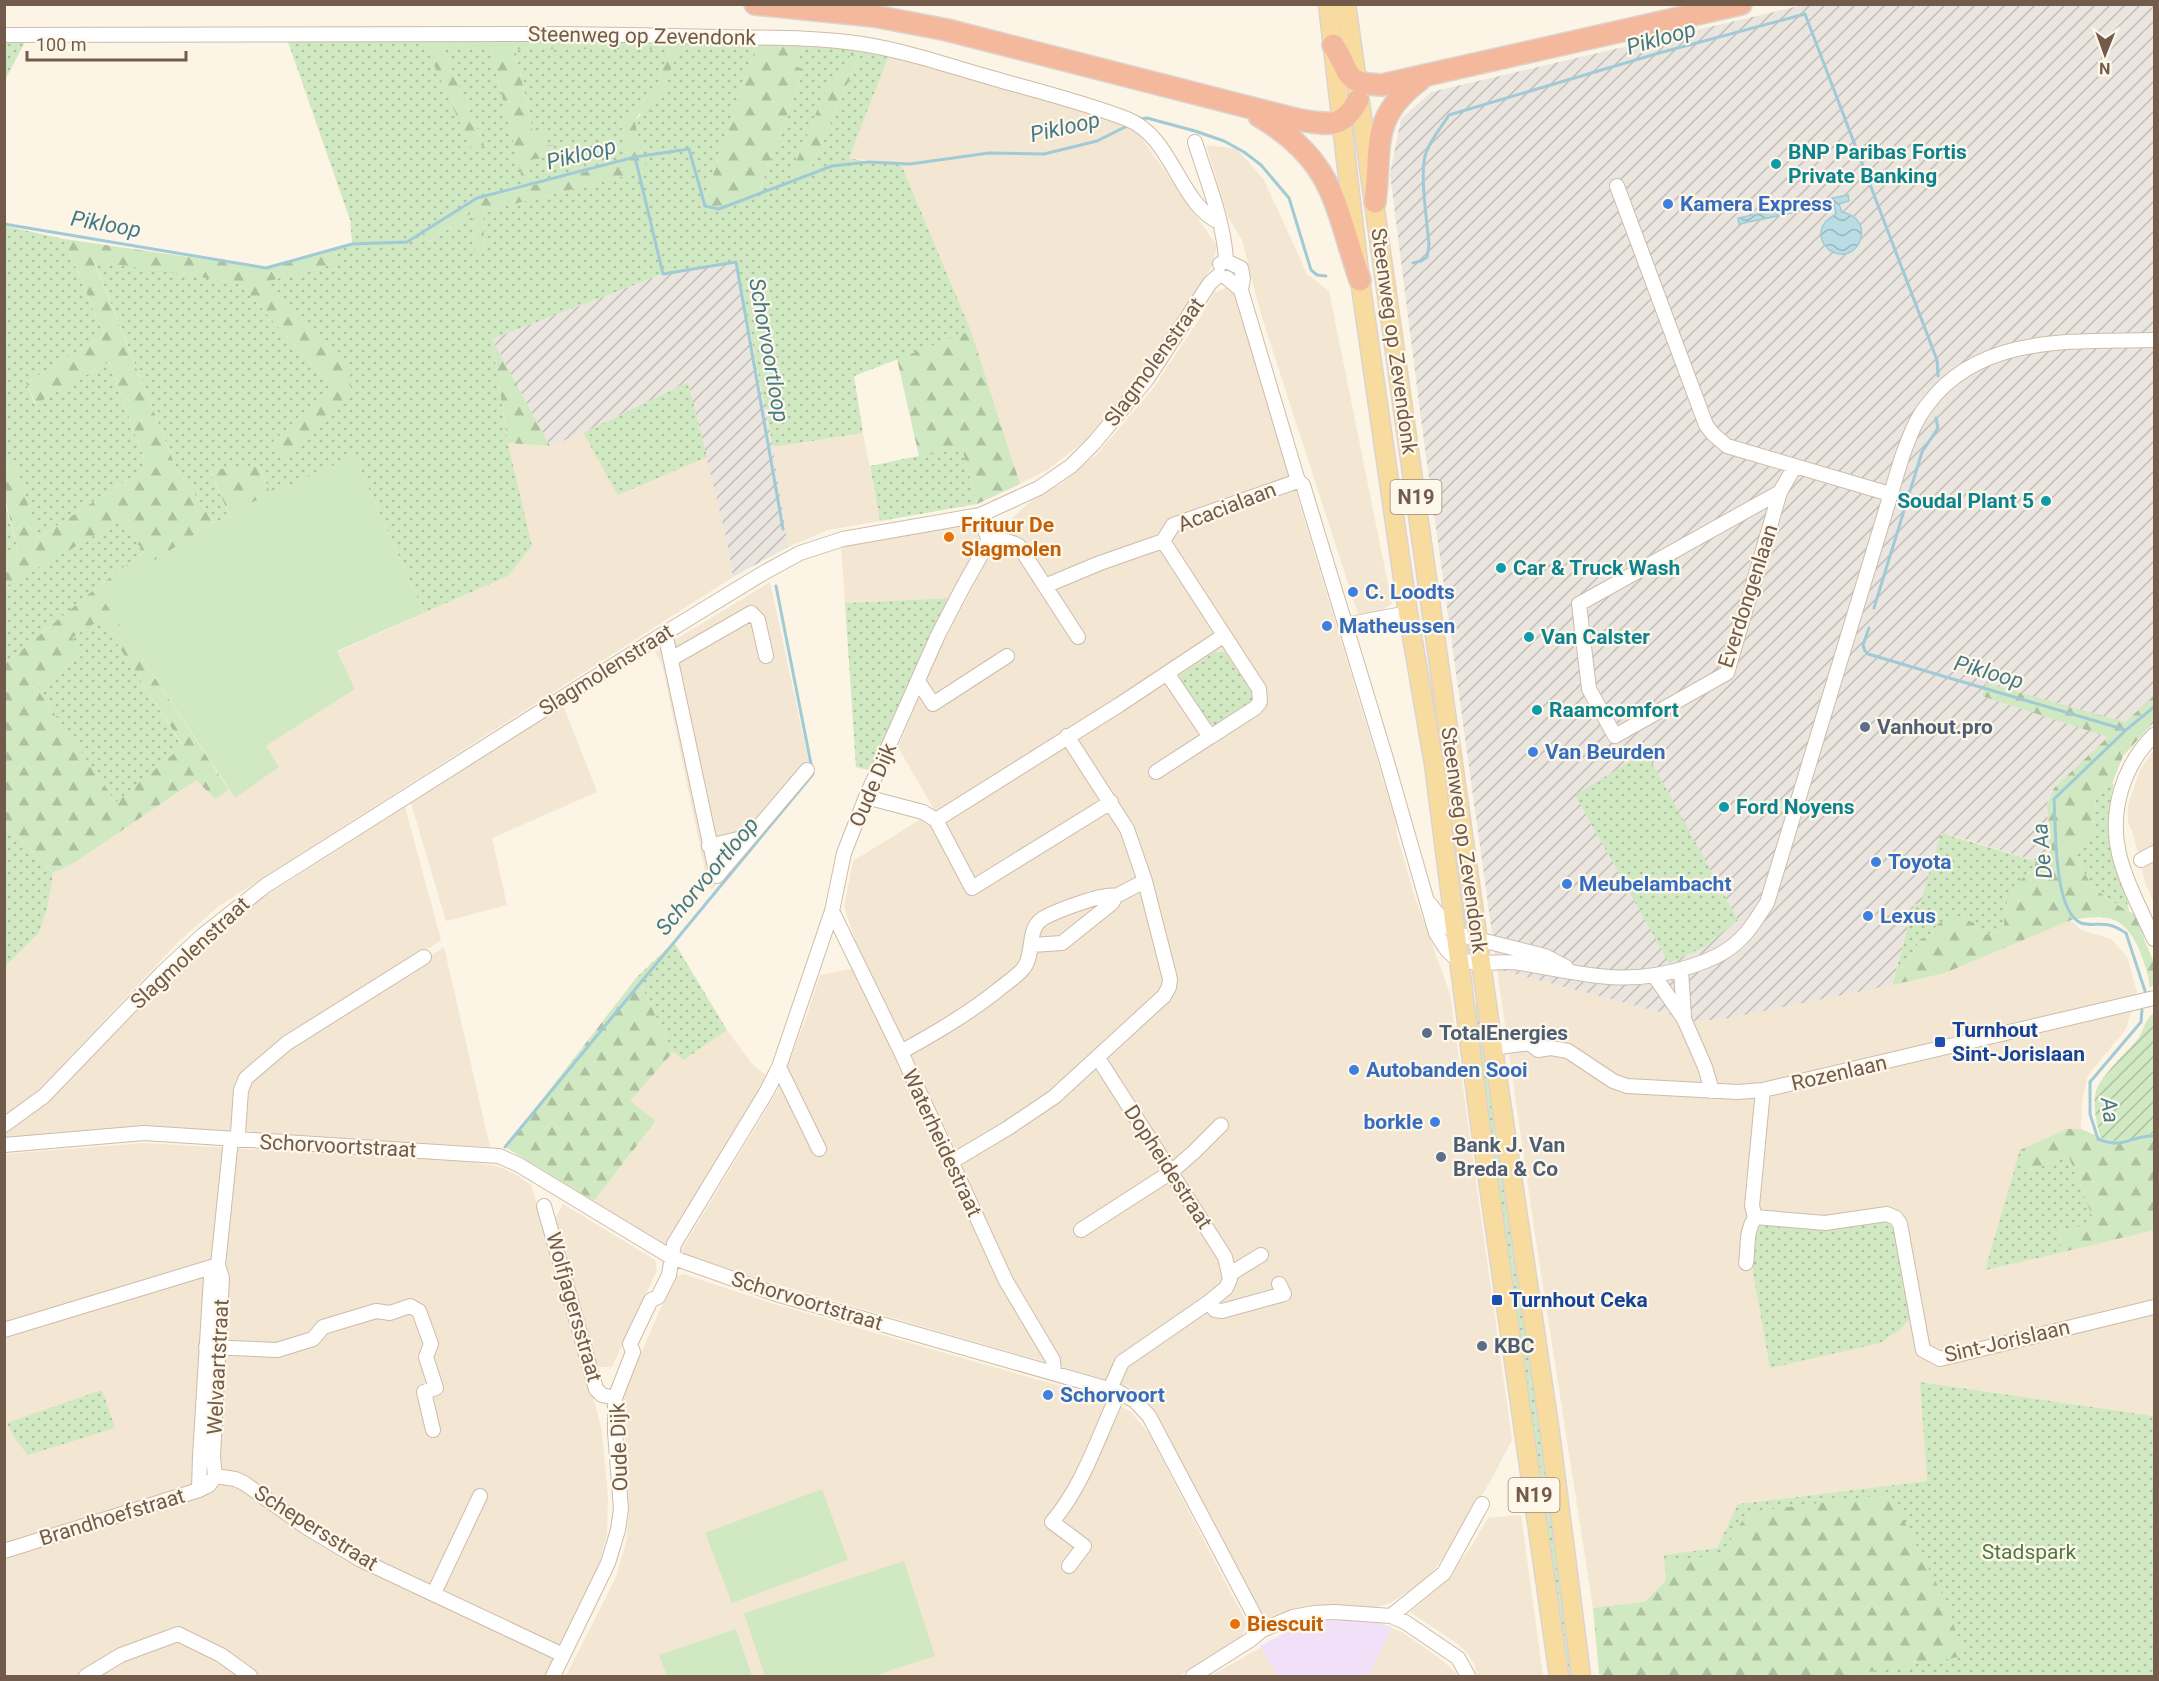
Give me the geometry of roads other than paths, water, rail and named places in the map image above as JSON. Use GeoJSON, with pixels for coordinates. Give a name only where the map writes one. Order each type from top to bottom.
{"type":"FeatureCollection","features":[{"type":"Feature","properties":{"kind":"highway"},"geometry":{"type":"LineString","coordinates":[[755,4],[874,16],[947,30],[1243,106],[1330,124],[1343,121],[1352,112],[1357,91],[1341,57],[1339,41]]}},
{"type":"Feature","properties":{"kind":"highway"},"geometry":{"type":"LineString","coordinates":[[1357,91],[1741,4]]}},
{"type":"Feature","properties":{"kind":"highway"},"geometry":{"type":"LineString","coordinates":[[1375,202],[1379,143],[1386,117],[1400,96],[1425,76]]}},
{"type":"Feature","properties":{"kind":"highway"},"geometry":{"type":"LineString","coordinates":[[1243,106],[1293,139],[1310,156],[1321,172],[1338,206],[1360,280]]}},
{"type":"Feature","properties":{"kind":"main road","name":"Steenweg op Zevendonk"},"geometry":{"type":"LineString","coordinates":[[1328,4],[1339,41]]}},
{"type":"Feature","properties":{"kind":"main road","name":"Steenweg op Zevendonk"},"geometry":{"type":"LineString","coordinates":[[1346,4],[1339,41],[1343,121],[1360,280],[1408,613],[1434,764],[1461,960],[1479,1116],[1559,1677]]}},
{"type":"Feature","properties":{"kind":"main road","name":"Steenweg op Zevendonk"},"geometry":{"type":"LineString","coordinates":[[1357,91],[1370,186],[1375,202],[1493,1048],[1550,1432],[1581,1677]]}},
{"type":"Feature","properties":{"kind":"street","name":"Steenweg op Zevendonk"},"geometry":{"type":"LineString","coordinates":[[4,35],[589,34],[825,39],[868,45],[949,65],[1094,107],[1131,121],[1148,132],[1190,194],[1210,217],[1219,222]]}},
{"type":"Feature","properties":{"kind":"street"},"geometry":{"type":"LineString","coordinates":[[1195,142],[1219,222],[1225,247],[1226,270]]}},
{"type":"Feature","properties":{"kind":"street"},"geometry":{"type":"LineString","coordinates":[[1617,186],[1706,425],[1713,434],[1727,446],[1890,494]]}},
{"type":"Feature","properties":{"kind":"street","name":"Steenweg op Zevendonk"},"geometry":{"type":"LineString","coordinates":[[1226,270],[1241,290],[1298,481],[1303,485],[1436,933],[1450,954],[1461,960]]}},
{"type":"Feature","properties":{"kind":"street","name":"Slagmolenstraat"},"geometry":{"type":"LineString","coordinates":[[4,1125],[44,1095],[162,973],[203,935],[265,886],[665,633],[800,553],[843,538],[980,515],[1039,488],[1071,466],[1094,443],[1147,379],[1210,283],[1226,270]]}},
{"type":"Feature","properties":{"kind":"street"},"geometry":{"type":"LineString","coordinates":[[1461,960],[1482,963],[1511,962],[1584,976],[1625,979],[1655,977],[1718,957],[1746,934],[1767,903],[1890,494],[1912,429],[1928,403],[1946,384],[1966,370],[1992,355],[2024,346],[2065,342],[2154,340]]}},
{"type":"Feature","properties":{"kind":"street","name":"Everdongenlaan"},"geometry":{"type":"LineString","coordinates":[[1780,492],[1579,604],[1589,689],[1615,736],[1727,673],[1780,492],[1795,466]]}},
{"type":"Feature","properties":{"kind":"street","name":"Acacialaan"},"geometry":{"type":"LineString","coordinates":[[1045,586],[1162,541],[1173,525],[1298,481]]}},
{"type":"Feature","properties":{"kind":"street"},"geometry":{"type":"LineString","coordinates":[[980,515],[988,539],[1001,539],[1019,546],[1078,637]]}},
{"type":"Feature","properties":{"kind":"street","name":"Oude Dijk"},"geometry":{"type":"LineString","coordinates":[[553,1677],[608,1563],[618,1530],[621,1509],[615,1432],[615,1398],[633,1352],[630,1344],[651,1300],[658,1297],[669,1275],[674,1244],[762,1101],[779,1067],[832,911],[844,853],[866,797],[938,635],[988,539]]}},
{"type":"Feature","properties":{"kind":"street","name":"Acacialaan"},"geometry":{"type":"LineString","coordinates":[[1156,772],[1255,708],[1260,702],[1258,689],[1162,541]]}},
{"type":"Feature","properties":{"kind":"street"},"geometry":{"type":"LineString","coordinates":[[671,659],[751,613],[758,620],[766,656]]}},
{"type":"Feature","properties":{"kind":"street"},"geometry":{"type":"LineString","coordinates":[[1345,626],[1408,613]]}},
{"type":"Feature","properties":{"kind":"street"},"geometry":{"type":"LineString","coordinates":[[665,633],[717,876],[807,770]]}},
{"type":"Feature","properties":{"kind":"street"},"geometry":{"type":"LineString","coordinates":[[936,820],[1223,636]]}},
{"type":"Feature","properties":{"kind":"street"},"geometry":{"type":"LineString","coordinates":[[918,681],[933,704],[1006,656]]}},
{"type":"Feature","properties":{"kind":"street"},"geometry":{"type":"LineString","coordinates":[[1167,673],[1210,737]]}},
{"type":"Feature","properties":{"kind":"street"},"geometry":{"type":"LineString","coordinates":[[2154,735],[2128,769],[2116,805],[2119,855],[2154,939]]}},
{"type":"Feature","properties":{"kind":"street"},"geometry":{"type":"LineString","coordinates":[[951,1162],[1054,1097],[1164,996],[1169,987],[1170,979],[1145,881],[1127,828],[1067,736]]}},
{"type":"Feature","properties":{"kind":"street"},"geometry":{"type":"LineString","coordinates":[[866,797],[923,812],[936,820],[972,888],[1111,802]]}},
{"type":"Feature","properties":{"kind":"street"},"geometry":{"type":"LineString","coordinates":[[709,846],[738,839]]}},
{"type":"Feature","properties":{"kind":"street"},"geometry":{"type":"LineString","coordinates":[[2141,860],[2154,853]]}},
{"type":"Feature","properties":{"kind":"street"},"geometry":{"type":"LineString","coordinates":[[1032,945],[1062,943],[1112,903],[1116,896],[1145,881]]}},
{"type":"Feature","properties":{"kind":"street"},"geometry":{"type":"LineString","coordinates":[[901,1053],[971,1010],[1019,973],[1025,966],[1032,945],[1033,932],[1042,919],[1097,898],[1112,894],[1116,896]]}},
{"type":"Feature","properties":{"kind":"street","name":"Steenweg op Zevendonk"},"geometry":{"type":"LineString","coordinates":[[1426,898],[1446,925],[1457,934]]}},
{"type":"Feature","properties":{"kind":"street","name":"Waterheidestraat"},"geometry":{"type":"LineString","coordinates":[[832,911],[901,1053],[1005,1281],[1053,1360],[1054,1373]]}},
{"type":"Feature","properties":{"kind":"street"},"geometry":{"type":"LineString","coordinates":[[1457,934],[1545,956],[1584,976]]}},
{"type":"Feature","properties":{"kind":"street","name":"Welvaartstraat"},"geometry":{"type":"LineString","coordinates":[[200,1490],[206,1456],[212,1347],[222,1278],[218,1265],[233,1139],[238,1133],[241,1090],[246,1078],[287,1043],[424,957]]}},
{"type":"Feature","properties":{"kind":"street"},"geometry":{"type":"LineString","coordinates":[[1681,969],[1684,1019]]}},
{"type":"Feature","properties":{"kind":"street"},"geometry":{"type":"LineString","coordinates":[[1655,977],[1684,1019],[1705,1067],[1712,1091]]}},
{"type":"Feature","properties":{"kind":"street","name":"Rozenlaan"},"geometry":{"type":"LineString","coordinates":[[1493,1048],[1529,1043],[1538,1050],[1551,1047],[1568,1051],[1613,1081],[1627,1086],[1738,1092],[1763,1090],[2154,998]]}},
{"type":"Feature","properties":{"kind":"street","name":"Dopheidestraat"},"geometry":{"type":"LineString","coordinates":[[1098,1058],[1225,1257],[1230,1276]]}},
{"type":"Feature","properties":{"kind":"street"},"geometry":{"type":"LineString","coordinates":[[779,1067],[819,1149]]}},
{"type":"Feature","properties":{"kind":"street"},"geometry":{"type":"LineString","coordinates":[[1746,1263],[1747,1234],[1755,1216],[1752,1206],[1763,1090]]}},
{"type":"Feature","properties":{"kind":"street"},"geometry":{"type":"LineString","coordinates":[[1081,1230],[1170,1172],[1221,1125]]}},
{"type":"Feature","properties":{"kind":"street","name":"Schorvoortstraat"},"geometry":{"type":"LineString","coordinates":[[4,1145],[144,1133],[499,1156],[519,1165],[671,1257],[787,1297],[1115,1390],[1135,1401],[1149,1416],[1262,1630]]}},
{"type":"Feature","properties":{"kind":"street","name":"Wolfjagersstraat"},"geometry":{"type":"LineString","coordinates":[[544,1206],[596,1389],[602,1395],[615,1398]]}},
{"type":"Feature","properties":{"kind":"street","name":"Sint-Jorislaan"},"geometry":{"type":"LineString","coordinates":[[1755,1216],[1825,1223],[1887,1214],[1896,1218],[1900,1224],[1923,1350],[1940,1359],[2154,1307]]}},
{"type":"Feature","properties":{"kind":"street"},"geometry":{"type":"LineString","coordinates":[[1069,1566],[1084,1546],[1052,1522],[1063,1509],[1083,1471],[1115,1390],[1122,1362],[1209,1302],[1226,1288],[1230,1276],[1261,1255]]}},
{"type":"Feature","properties":{"kind":"street"},"geometry":{"type":"LineString","coordinates":[[4,1330],[218,1265]]}},
{"type":"Feature","properties":{"kind":"street"},"geometry":{"type":"LineString","coordinates":[[1209,1302],[1215,1310],[1222,1311],[1284,1294],[1279,1284]]}},
{"type":"Feature","properties":{"kind":"street"},"geometry":{"type":"LineString","coordinates":[[212,1347],[276,1350],[312,1339],[323,1327],[376,1311],[390,1314],[410,1306],[419,1311],[431,1344],[426,1357],[436,1388],[424,1392],[433,1430]]}},
{"type":"Feature","properties":{"kind":"street"},"geometry":{"type":"LineString","coordinates":[[206,1456],[215,1476]]}},
{"type":"Feature","properties":{"kind":"street","name":"Schepersstraat"},"geometry":{"type":"LineString","coordinates":[[215,1476],[244,1483],[334,1545],[563,1655]]}},
{"type":"Feature","properties":{"kind":"street","name":"Brandhoefstraat"},"geometry":{"type":"LineString","coordinates":[[4,1551],[200,1490],[209,1485],[215,1476]]}},
{"type":"Feature","properties":{"kind":"street"},"geometry":{"type":"LineString","coordinates":[[434,1593],[480,1496]]}},
{"type":"Feature","properties":{"kind":"street"},"geometry":{"type":"LineString","coordinates":[[1391,1616],[1444,1573],[1482,1504]]}},
{"type":"Feature","properties":{"kind":"street"},"geometry":{"type":"LineString","coordinates":[[1193,1677],[1262,1630],[1293,1617],[1335,1612],[1391,1616],[1405,1622],[1448,1649],[1458,1658],[1468,1677]]}},
{"type":"Feature","properties":{"kind":"street"},"geometry":{"type":"LineString","coordinates":[[86,1677],[122,1655],[178,1634],[221,1655],[248,1676]]}},
{"type":"Feature","properties":{"kind":"water"},"geometry":{"type":"Polygon","coordinates":[[[1848,195],[1849,201],[1839,204],[1842,212],[1853,217],[1860,224],[1862,232],[1856,248],[1849,253],[1840,254],[1831,251],[1823,243],[1821,232],[1827,220],[1836,214],[1834,204],[1739,224],[1738,218],[1848,195]]]}},
{"type":"Feature","properties":{"kind":"waterway","name":"Pikloop"},"geometry":{"type":"LineString","coordinates":[[1413,263],[1427,257],[1429,245],[1424,187],[1425,156],[1432,140],[1449,115],[1659,53],[1805,14],[1937,360],[1938,376]]}},
{"type":"Feature","properties":{"kind":"waterway","name":"Pikloop"},"geometry":{"type":"LineString","coordinates":[[1138,119],[1147,118],[1224,141],[1261,165],[1289,198],[1311,270],[1317,275],[1326,276]]}},
{"type":"Feature","properties":{"kind":"waterway","name":"Pikloop"},"geometry":{"type":"LineString","coordinates":[[4,224],[266,268],[352,244],[407,242],[477,198],[635,157],[689,149],[705,206],[719,209],[832,166],[868,162],[910,164],[989,153],[1044,154],[1097,141],[1129,125]]}},
{"type":"Feature","properties":{"kind":"waterway","name":"Schorvoortloop"},"geometry":{"type":"LineString","coordinates":[[635,157],[663,274],[736,262],[783,529]]}},
{"type":"Feature","properties":{"kind":"waterway","name":"Pikloop"},"geometry":{"type":"LineString","coordinates":[[1874,608],[1922,452],[1938,428],[1936,418]]}},
{"type":"Feature","properties":{"kind":"waterway","name":"Schorvoortloop"},"geometry":{"type":"LineString","coordinates":[[505,1147],[813,774],[776,586]]}},
{"type":"Feature","properties":{"kind":"waterway","name":"Pikloop"},"geometry":{"type":"LineString","coordinates":[[1869,628],[1863,645],[1868,654],[2126,730]]}},
{"type":"Feature","properties":{"kind":"waterway","name":"De Aa"},"geometry":{"type":"LineString","coordinates":[[2145,991],[2126,933],[2109,925],[2081,923],[2072,915],[2065,902],[2058,867],[2054,799],[2126,730],[2154,707]]}},
{"type":"Feature","properties":{"kind":"waterway","name":"Aa"},"geometry":{"type":"LineString","coordinates":[[2142,1010],[2141,1022],[2090,1082],[2090,1114],[2098,1139],[2121,1143],[2154,1136]]}},
{"type":"Feature","properties":{"kind":"waterway","name":"Aa"},"geometry":{"type":"LineString","coordinates":[[2154,1488],[2154,1502]]}},
{"type":"Feature","properties":{"kind":"place","name":"BNP Paribas Fortis Private Banking"},"geometry":{"type":"Point","coordinates":[1776,164]}},
{"type":"Feature","properties":{"kind":"place","name":"Kamera Express"},"geometry":{"type":"Point","coordinates":[1668,204]}},
{"type":"Feature","properties":{"kind":"place","name":"Soudal Plant 5"},"geometry":{"type":"Point","coordinates":[2046,501]}},
{"type":"Feature","properties":{"kind":"place","name":"Frituur De Slagmolen"},"geometry":{"type":"Point","coordinates":[949,537]}},
{"type":"Feature","properties":{"kind":"place","name":"Car & Truck Wash"},"geometry":{"type":"Point","coordinates":[1501,568]}},
{"type":"Feature","properties":{"kind":"place","name":"C. Loodts"},"geometry":{"type":"Point","coordinates":[1353,592]}},
{"type":"Feature","properties":{"kind":"place","name":"Matheussen"},"geometry":{"type":"Point","coordinates":[1327,626]}},
{"type":"Feature","properties":{"kind":"place","name":"Van Calster"},"geometry":{"type":"Point","coordinates":[1529,637]}},
{"type":"Feature","properties":{"kind":"place","name":"Raamcomfort"},"geometry":{"type":"Point","coordinates":[1537,710]}},
{"type":"Feature","properties":{"kind":"place","name":"Vanhout.pro"},"geometry":{"type":"Point","coordinates":[1865,727]}},
{"type":"Feature","properties":{"kind":"place","name":"Van Beurden"},"geometry":{"type":"Point","coordinates":[1533,752]}},
{"type":"Feature","properties":{"kind":"place","name":"Ford Noyens"},"geometry":{"type":"Point","coordinates":[1724,807]}},
{"type":"Feature","properties":{"kind":"place","name":"Toyota"},"geometry":{"type":"Point","coordinates":[1876,862]}},
{"type":"Feature","properties":{"kind":"place","name":"Meubelambacht"},"geometry":{"type":"Point","coordinates":[1567,884]}},
{"type":"Feature","properties":{"kind":"place","name":"Lexus"},"geometry":{"type":"Point","coordinates":[1868,916]}},
{"type":"Feature","properties":{"kind":"place","name":"TotalEnergies"},"geometry":{"type":"Point","coordinates":[1427,1033]}},
{"type":"Feature","properties":{"kind":"place","name":"Turnhout Sint-Jorislaan"},"geometry":{"type":"Point","coordinates":[1940,1042]}},
{"type":"Feature","properties":{"kind":"place","name":"Autobanden Sooi"},"geometry":{"type":"Point","coordinates":[1354,1070]}},
{"type":"Feature","properties":{"kind":"place","name":"borkle"},"geometry":{"type":"Point","coordinates":[1435,1122]}},
{"type":"Feature","properties":{"kind":"place","name":"Bank J. Van Breda & Co"},"geometry":{"type":"Point","coordinates":[1441,1157]}},
{"type":"Feature","properties":{"kind":"place","name":"Turnhout Ceka"},"geometry":{"type":"Point","coordinates":[1497,1300]}},
{"type":"Feature","properties":{"kind":"place","name":"KBC"},"geometry":{"type":"Point","coordinates":[1482,1346]}},
{"type":"Feature","properties":{"kind":"place","name":"Schorvoort"},"geometry":{"type":"Point","coordinates":[1048,1395]}},
{"type":"Feature","properties":{"kind":"place","name":"Biescuit"},"geometry":{"type":"Point","coordinates":[1235,1624]}},
{"type":"Feature","properties":{"kind":"park label","name":"Stadspark"},"geometry":{"type":"Point","coordinates":[2029,1552]}}]}
